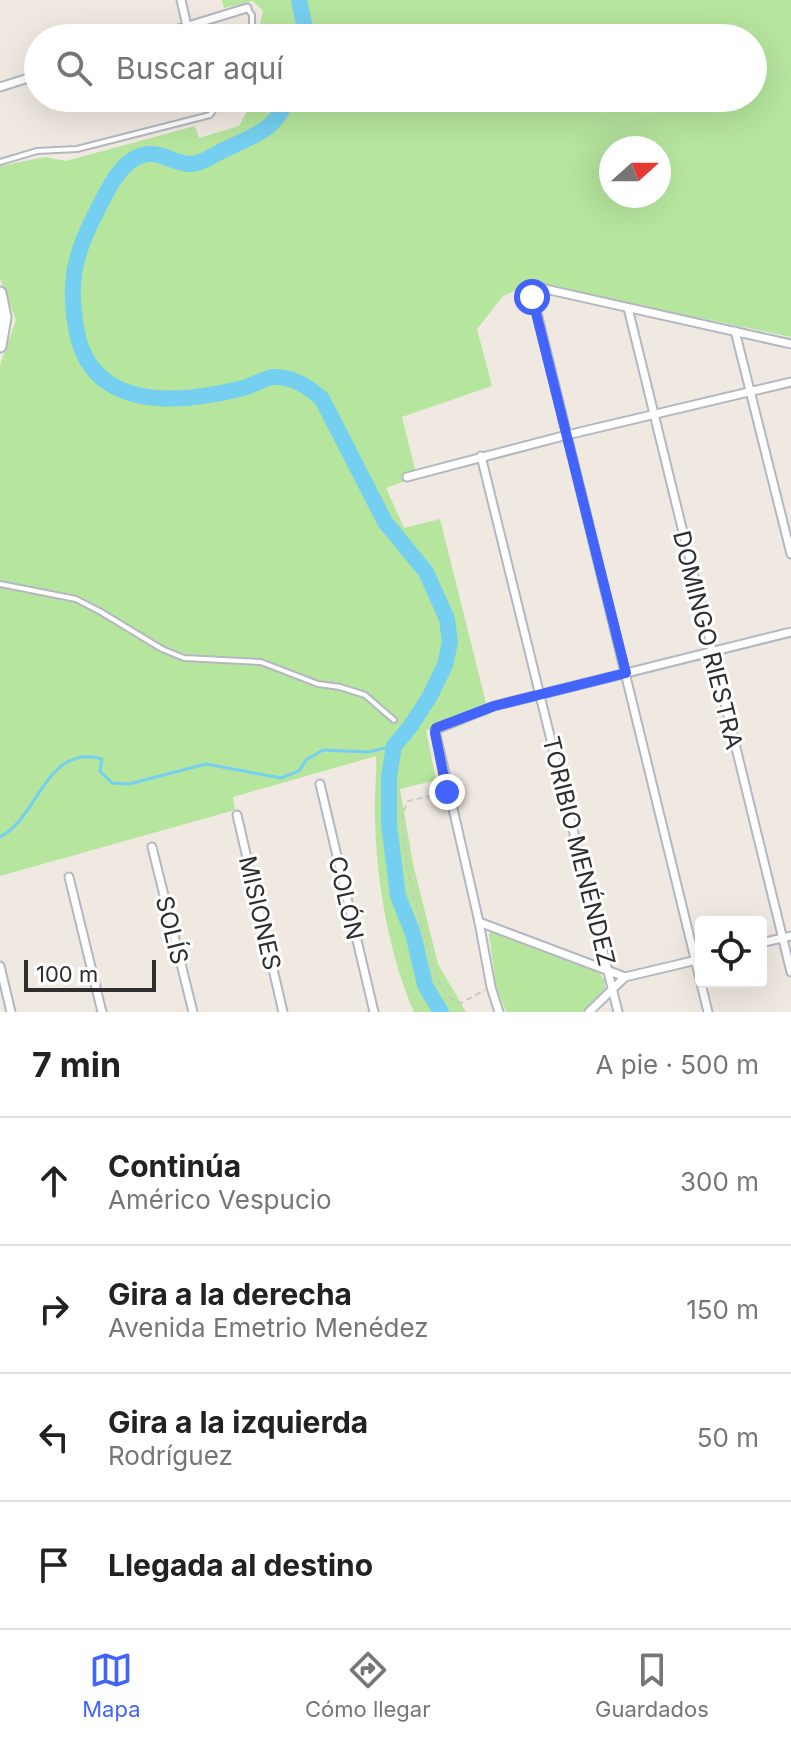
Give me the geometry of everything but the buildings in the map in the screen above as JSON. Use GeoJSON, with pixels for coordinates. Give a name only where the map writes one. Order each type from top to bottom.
{"type":"FeatureCollection","features":[{"type":"Feature","properties":{"kind":"street"},"geometry":{"type":"LineString","coordinates":[[181,0],[187,24]]}},
{"type":"Feature","properties":{"kind":"street"},"geometry":{"type":"LineString","coordinates":[[194,24],[247,8]]}},
{"type":"Feature","properties":{"kind":"street"},"geometry":{"type":"LineString","coordinates":[[0,87],[24,79]]}},
{"type":"Feature","properties":{"kind":"street"},"geometry":{"type":"LineString","coordinates":[[695,947],[532,297],[534,290],[545,289],[791,344]]}},
{"type":"Feature","properties":{"kind":"street"},"geometry":{"type":"LineString","coordinates":[[0,293],[5,317],[2,342]]}},
{"type":"Feature","properties":{"kind":"street","name":"DOMINGO RIESTRA"},"geometry":{"type":"LineString","coordinates":[[628,308],[711,653],[786,937],[791,972]]}},
{"type":"Feature","properties":{"kind":"street"},"geometry":{"type":"LineString","coordinates":[[735,331],[791,554]]}},
{"type":"Feature","properties":{"kind":"street"},"geometry":{"type":"LineString","coordinates":[[407,477],[481,456],[791,382]]}},
{"type":"Feature","properties":{"kind":"street","name":"TORIBIO MENÉNDEZ"},"geometry":{"type":"LineString","coordinates":[[481,456],[618,1012]]}},
{"type":"Feature","properties":{"kind":"street"},"geometry":{"type":"LineString","coordinates":[[499,1012],[447,792],[436,728],[494,706],[791,632]]}},
{"type":"Feature","properties":{"kind":"street","name":"COLÓN"},"geometry":{"type":"LineString","coordinates":[[320,784],[374,1012]]}},
{"type":"Feature","properties":{"kind":"street","name":"MISIONES"},"geometry":{"type":"LineString","coordinates":[[237,815],[283,1012]]}},
{"type":"Feature","properties":{"kind":"street","name":"SOLÍS"},"geometry":{"type":"LineString","coordinates":[[152,847],[193,1012]]}},
{"type":"Feature","properties":{"kind":"street"},"geometry":{"type":"LineString","coordinates":[[69,877],[102,1012]]}},
{"type":"Feature","properties":{"kind":"street"},"geometry":{"type":"LineString","coordinates":[[479,922],[625,977]]}},
{"type":"Feature","properties":{"kind":"street"},"geometry":{"type":"LineString","coordinates":[[589,1012],[625,977],[695,960]]}},
{"type":"Feature","properties":{"kind":"street"},"geometry":{"type":"LineString","coordinates":[[0,966],[11,1012]]}},
{"type":"Feature","properties":{"kind":"street"},"geometry":{"type":"LineString","coordinates":[[703,988],[708,1012]]}},
{"type":"Feature","properties":{"kind":"lane"},"geometry":{"type":"LineString","coordinates":[[247,8],[252,15],[252,24]]}},
{"type":"Feature","properties":{"kind":"lane"},"geometry":{"type":"LineString","coordinates":[[0,162],[37,151],[77,149],[212,112]]}},
{"type":"Feature","properties":{"kind":"lane"},"geometry":{"type":"LineString","coordinates":[[0,584],[76,599],[162,649],[184,658],[261,662],[318,684],[365,695],[394,720]]}},
{"type":"Feature","properties":{"kind":"path"},"geometry":{"type":"LineString","coordinates":[[447,792],[408,801],[402,815],[407,868],[436,977],[447,996],[461,1003],[491,987]]}},
{"type":"Feature","properties":{"kind":"green space"},"geometry":{"type":"Polygon","coordinates":[[[222,0],[791,0],[791,337],[532,283],[503,296],[477,329],[492,386],[402,417],[417,477],[386,488],[404,528],[440,519],[489,715],[426,730],[436,780],[400,789],[413,864],[438,964],[466,1012],[414,1012],[405,990],[391,942],[378,866],[376,756],[233,797],[235,810],[0,876],[0,365],[16,320],[0,278],[0,166],[45,157],[66,161],[195,126],[199,138],[239,126],[246,112],[767,112],[767,24],[260,24],[263,11],[253,1],[224,8],[222,0]]]}},
{"type":"Feature","properties":{"kind":"green space"},"geometry":{"type":"Polygon","coordinates":[[[493,930],[599,973],[605,981],[605,991],[584,1012],[506,1012],[496,985],[489,934],[493,930]]]}},
{"type":"Feature","properties":{"kind":"waterway"},"geometry":{"type":"LineString","coordinates":[[299,0],[304,24]]}},
{"type":"Feature","properties":{"kind":"waterway"},"geometry":{"type":"LineString","coordinates":[[280,112],[262,131],[203,161],[184,163],[149,154],[134,158],[120,171],[108,189],[77,258],[73,286],[77,333],[86,358],[100,377],[119,389],[141,396],[190,398],[243,388],[273,377],[293,380],[312,390],[322,399],[385,522],[426,572],[447,619],[450,642],[445,665],[430,696],[394,746],[389,777],[389,824],[398,896],[413,934],[425,985],[441,1012]]}},
{"type":"Feature","properties":{"kind":"waterway"},"geometry":{"type":"LineString","coordinates":[[0,837],[25,814],[55,771],[83,757],[102,759],[100,771],[112,783],[129,784],[206,764],[281,778],[299,771],[306,760],[323,750],[368,752],[394,746]]}},
{"type":"Feature","properties":{"kind":"route"},"geometry":{"type":"LineString","coordinates":[[447,792],[436,728],[494,706],[626,673],[532,297]]}}]}
